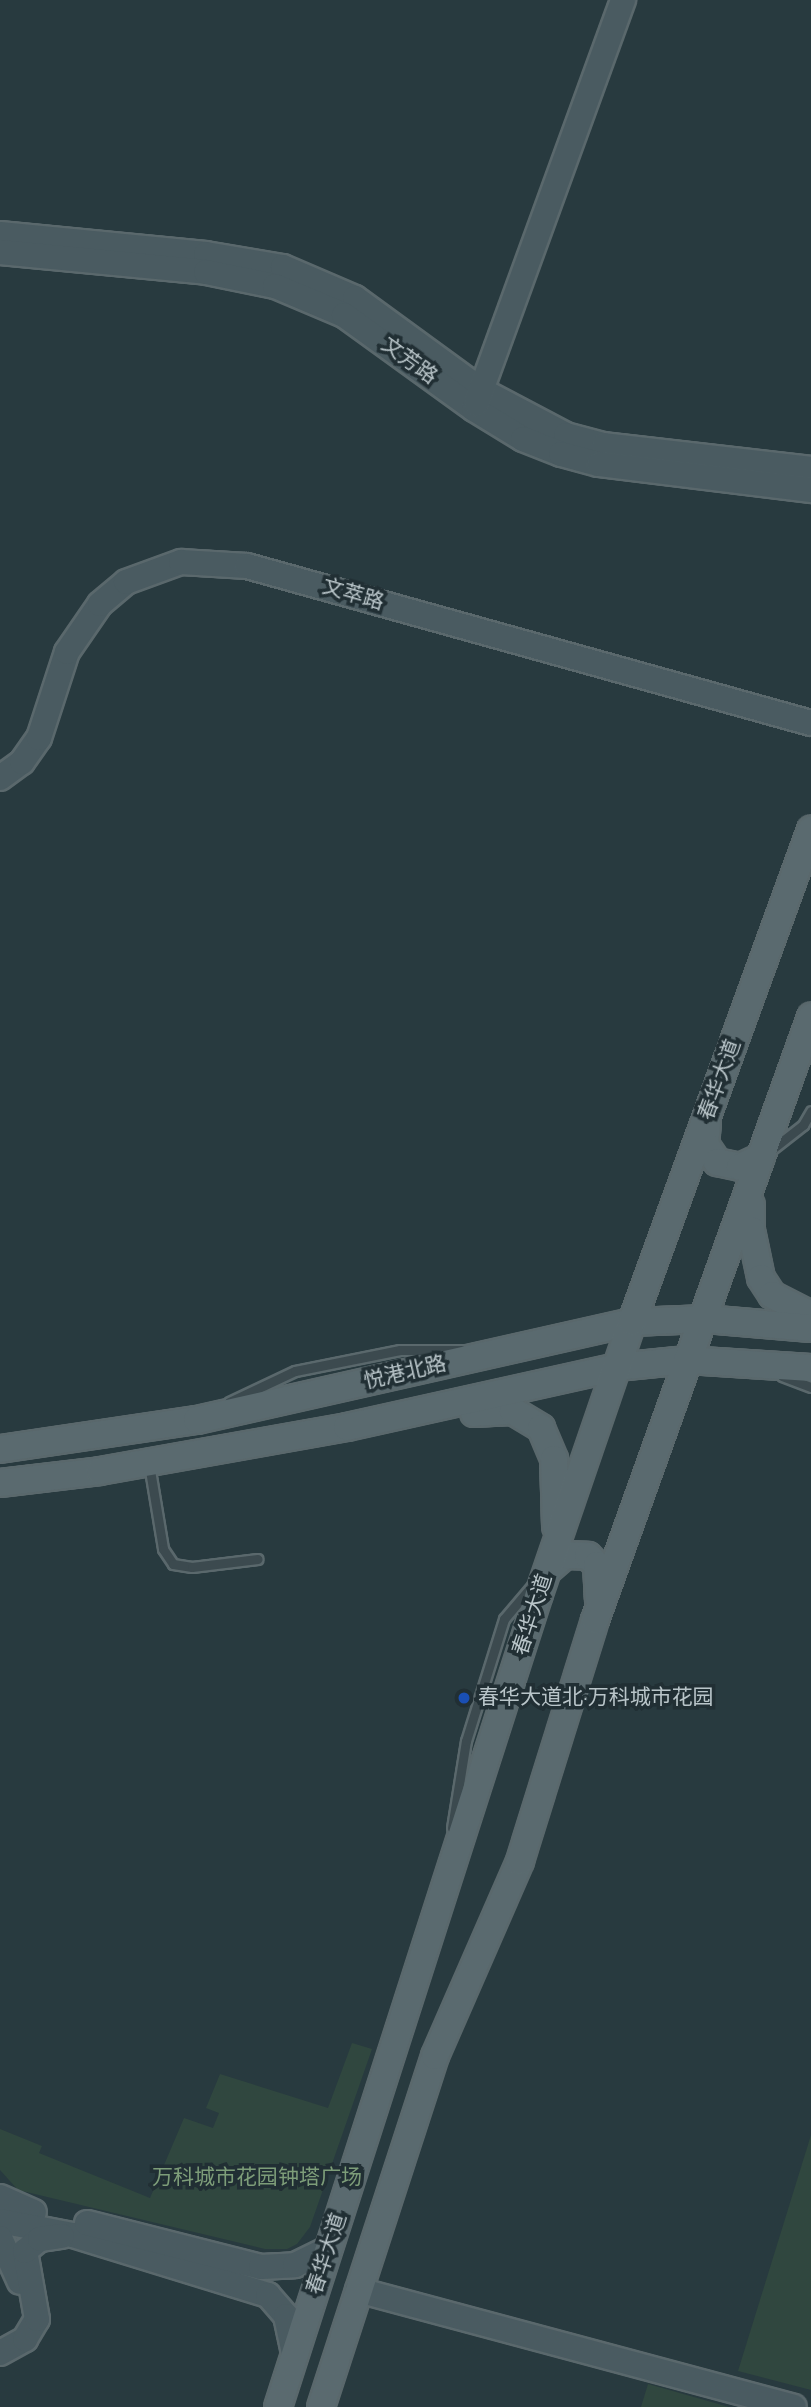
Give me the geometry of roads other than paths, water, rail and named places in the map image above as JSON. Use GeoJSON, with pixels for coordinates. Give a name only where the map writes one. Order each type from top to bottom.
{"type":"FeatureCollection","features":[{"type":"Feature","properties":{"kind":"main road","name":"春华大道"},"geometry":{"type":"LineString","coordinates":[[278,2407],[552,1558],[632,1322],[811,830]]}},
{"type":"Feature","properties":{"kind":"main road","name":"春华大道"},"geometry":{"type":"LineString","coordinates":[[321,2407],[454,2006],[520,1861],[596,1620],[811,1017]]}},
{"type":"Feature","properties":{"kind":"main road"},"geometry":{"type":"LineString","coordinates":[[708,1114],[705,1144],[717,1162],[740,1167],[761,1157]]}},
{"type":"Feature","properties":{"kind":"main road"},"geometry":{"type":"LineString","coordinates":[[751,1189],[751,1230],[761,1278],[772,1295],[811,1315]]}},
{"type":"Feature","properties":{"kind":"main road","name":"悦港北路"},"geometry":{"type":"LineString","coordinates":[[0,1449],[197,1420],[632,1322],[705,1319],[811,1328]]}},
{"type":"Feature","properties":{"kind":"main road","name":"悦港北路"},"geometry":{"type":"LineString","coordinates":[[0,1483],[149,1462],[347,1427],[617,1367],[687,1360],[811,1368]]}},
{"type":"Feature","properties":{"kind":"main road"},"geometry":{"type":"LineString","coordinates":[[347,1427],[411,1425],[495,1409],[528,1416],[541,1428],[554,1459],[552,1558],[556,1560],[576,1553],[597,1565],[601,1581],[596,1620]]}},
{"type":"Feature","properties":{"kind":"street"},"geometry":{"type":"LineString","coordinates":[[477,400],[623,0]]}},
{"type":"Feature","properties":{"kind":"street","name":"文芳路"},"geometry":{"type":"LineString","coordinates":[[0,234],[232,257],[283,267],[355,298],[523,439],[598,464],[811,490]]}},
{"type":"Feature","properties":{"kind":"street","name":"文芳路"},"geometry":{"type":"LineString","coordinates":[[0,252],[206,272],[275,286],[344,315],[477,400],[533,421],[604,445],[811,469]]}},
{"type":"Feature","properties":{"kind":"street","name":"文萃路"},"geometry":{"type":"LineString","coordinates":[[0,778],[22,762],[38,738],[66,652],[100,604],[126,582],[181,562],[247,566],[811,723]]}},
{"type":"Feature","properties":{"kind":"street"},"geometry":{"type":"LineString","coordinates":[[0,2197],[34,2212]]}},
{"type":"Feature","properties":{"kind":"street"},"geometry":{"type":"LineString","coordinates":[[0,2205],[261,2267],[295,2265],[328,2249]]}},
{"type":"Feature","properties":{"kind":"street"},"geometry":{"type":"LineString","coordinates":[[0,2221],[73,2235],[268,2295],[286,2316],[294,2355]]}},
{"type":"Feature","properties":{"kind":"street"},"geometry":{"type":"LineString","coordinates":[[0,2353],[25,2339],[38,2310],[24,2267],[25,2252],[40,2239],[73,2235]]}},
{"type":"Feature","properties":{"kind":"street"},"geometry":{"type":"LineString","coordinates":[[0,2238],[30,2307],[25,2339]]}},
{"type":"Feature","properties":{"kind":"street"},"geometry":{"type":"LineString","coordinates":[[358,2290],[794,2407]]}},
{"type":"Feature","properties":{"kind":"lane"},"geometry":{"type":"LineString","coordinates":[[761,1157],[803,1125],[811,1111]]}},
{"type":"Feature","properties":{"kind":"lane"},"geometry":{"type":"LineString","coordinates":[[744,1363],[811,1387]]}},
{"type":"Feature","properties":{"kind":"lane"},"geometry":{"type":"LineString","coordinates":[[149,1462],[163,1549],[173,1564],[192,1567],[258,1559]]}},
{"type":"Feature","properties":{"kind":"place","name":"春华大道北·万科城市花园"},"geometry":{"type":"Point","coordinates":[464,1698]}},
{"type":"Feature","properties":{"kind":"park label","name":"万科城市花园钟塔广场"},"geometry":{"type":"Point","coordinates":[257,2178]}}]}
